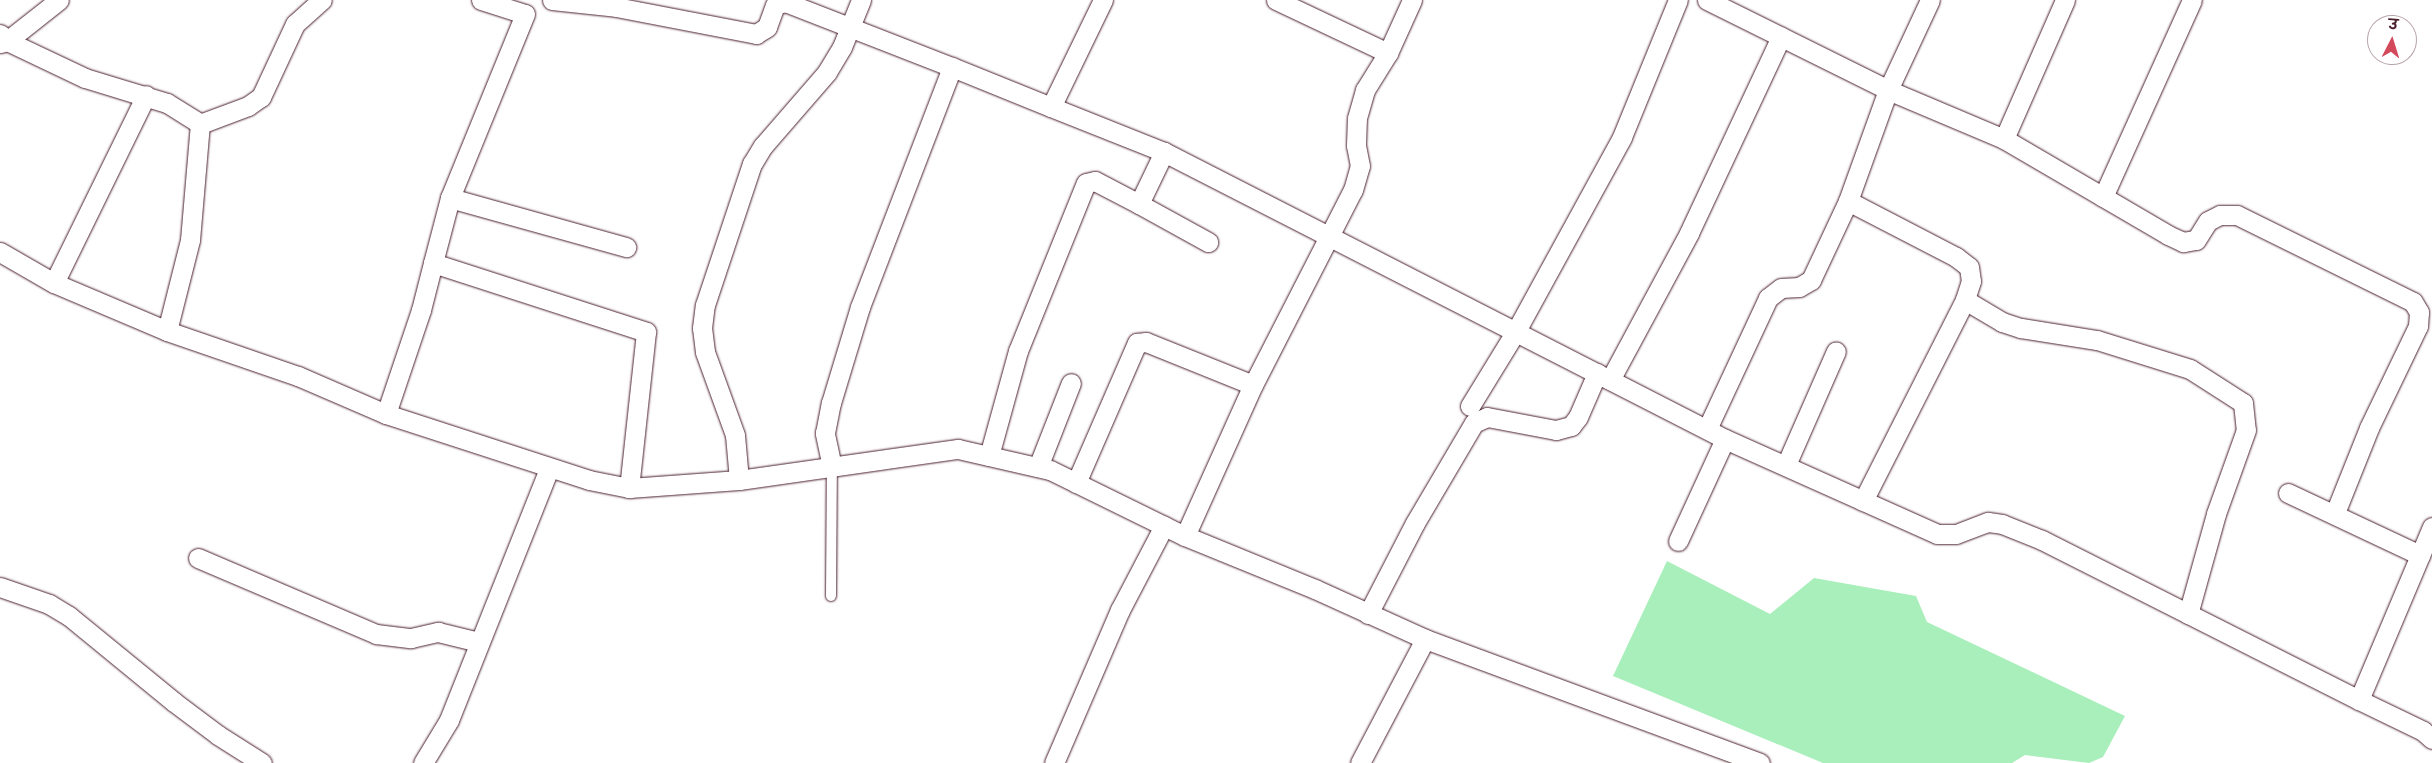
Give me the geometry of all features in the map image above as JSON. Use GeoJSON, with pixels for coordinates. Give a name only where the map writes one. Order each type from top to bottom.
{"type":"FeatureCollection","features":[{"type":"Feature","properties":{"kind":"street"},"geometry":{"type":"LineString","coordinates":[[2,39],[59,0]]}},
{"type":"Feature","properties":{"kind":"street"},"geometry":{"type":"LineString","coordinates":[[200,124],[248,106],[261,97],[295,24],[322,0]]}},
{"type":"Feature","properties":{"kind":"street"},"geometry":{"type":"LineString","coordinates":[[386,414],[422,310],[450,198],[529,7],[481,0]]}},
{"type":"Feature","properties":{"kind":"street"},"geometry":{"type":"LineString","coordinates":[[552,0],[616,7],[756,34],[767,27],[779,1],[851,25],[1050,108],[1164,152],[1725,439],[1938,534],[1956,534],[1988,522],[2002,524],[2423,731],[2432,739]]}},
{"type":"Feature","properties":{"kind":"street"},"geometry":{"type":"LineString","coordinates":[[739,480],[732,427],[705,352],[702,328],[705,305],[752,164],[827,72],[851,25],[861,0]]}},
{"type":"Feature","properties":{"kind":"street"},"geometry":{"type":"LineString","coordinates":[[1050,108],[1104,0]]}},
{"type":"Feature","properties":{"kind":"street"},"geometry":{"type":"LineString","coordinates":[[1276,0],[1388,53]]}},
{"type":"Feature","properties":{"kind":"street"},"geometry":{"type":"LineString","coordinates":[[1185,536],[1253,385],[1353,190],[1360,166],[1356,146],[1357,118],[1365,90],[1388,53],[1412,0]]}},
{"type":"Feature","properties":{"kind":"street"},"geometry":{"type":"LineString","coordinates":[[1470,406],[1516,331],[1622,137],[1678,0]]}},
{"type":"Feature","properties":{"kind":"street"},"geometry":{"type":"LineString","coordinates":[[1707,0],[1888,90],[2004,139],[2183,242],[2196,240],[2208,221],[2220,215],[2236,215],[2413,302],[2419,312],[2418,326],[2369,428],[2335,513]]}},
{"type":"Feature","properties":{"kind":"street"},"geometry":{"type":"LineString","coordinates":[[1707,429],[1768,298],[1781,288],[1799,287],[1811,280],[1848,201],[1888,90],[1930,0]]}},
{"type":"Feature","properties":{"kind":"street"},"geometry":{"type":"LineString","coordinates":[[2004,139],[2065,0]]}},
{"type":"Feature","properties":{"kind":"street"},"geometry":{"type":"LineString","coordinates":[[2103,197],[2192,0]]}},
{"type":"Feature","properties":{"kind":"street"},"geometry":{"type":"LineString","coordinates":[[1368,614],[1415,523],[1474,423],[1487,417],[1556,430],[1571,426],[1578,417],[1689,233],[1781,37]]}},
{"type":"Feature","properties":{"kind":"street"},"geometry":{"type":"LineString","coordinates":[[2,39],[85,78],[167,103],[200,124]]}},
{"type":"Feature","properties":{"kind":"street"},"geometry":{"type":"LineString","coordinates":[[832,467],[825,433],[831,403],[860,307],[952,67]]}},
{"type":"Feature","properties":{"kind":"street"},"geometry":{"type":"LineString","coordinates":[[54,283],[146,96]]}},
{"type":"Feature","properties":{"kind":"street"},"geometry":{"type":"LineString","coordinates":[[167,331],[190,240],[200,124]]}},
{"type":"Feature","properties":{"kind":"street"},"geometry":{"type":"LineString","coordinates":[[1139,204],[1164,152]]}},
{"type":"Feature","properties":{"kind":"street"},"geometry":{"type":"LineString","coordinates":[[989,456],[1018,350],[1086,183],[1095,181],[1208,242]]}},
{"type":"Feature","properties":{"kind":"street"},"geometry":{"type":"LineString","coordinates":[[450,198],[626,247]]}},
{"type":"Feature","properties":{"kind":"street"},"geometry":{"type":"LineString","coordinates":[[1848,201],[1956,257],[1969,267],[1971,281],[1965,300],[1864,501]]}},
{"type":"Feature","properties":{"kind":"street"},"geometry":{"type":"LineString","coordinates":[[0,252],[54,283],[167,331],[298,376],[386,414],[549,468],[629,488],[739,480],[958,449],[1038,467],[1076,483],[1185,536],[1425,640],[1736,759],[1760,763]]}},
{"type":"Feature","properties":{"kind":"street"},"geometry":{"type":"LineString","coordinates":[[433,263],[646,332],[629,488]]}},
{"type":"Feature","properties":{"kind":"street"},"geometry":{"type":"LineString","coordinates":[[1965,300],[2002,322],[2021,328],[2097,340],[2190,369],[2243,403],[2246,430],[2216,514],[2188,614]]}},
{"type":"Feature","properties":{"kind":"street"},"geometry":{"type":"LineString","coordinates":[[1076,483],[1137,343],[1146,342],[1253,385]]}},
{"type":"Feature","properties":{"kind":"street"},"geometry":{"type":"LineString","coordinates":[[1786,465],[1836,351]]}},
{"type":"Feature","properties":{"kind":"street"},"geometry":{"type":"LineString","coordinates":[[1038,467],[1071,383]]}},
{"type":"Feature","properties":{"kind":"street"},"geometry":{"type":"LineString","coordinates":[[1678,541],[1725,439]]}},
{"type":"Feature","properties":{"kind":"street"},"geometry":{"type":"LineString","coordinates":[[423,763],[449,720],[549,468]]}},
{"type":"Feature","properties":{"kind":"street"},"geometry":{"type":"LineString","coordinates":[[2288,493],[2335,513],[2420,555]]}},
{"type":"Feature","properties":{"kind":"street"},"geometry":{"type":"LineString","coordinates":[[1054,763],[1120,610],[1164,526]]}},
{"type":"Feature","properties":{"kind":"street"},"geometry":{"type":"LineString","coordinates":[[2359,700],[2432,527]]}},
{"type":"Feature","properties":{"kind":"street"},"geometry":{"type":"LineString","coordinates":[[198,558],[376,634],[411,638],[438,632],[479,642]]}},
{"type":"Feature","properties":{"kind":"street"},"geometry":{"type":"LineString","coordinates":[[0,587],[49,604],[69,616],[174,702],[218,735],[262,763]]}},
{"type":"Feature","properties":{"kind":"street"},"geometry":{"type":"LineString","coordinates":[[1360,763],[1425,640]]}},
{"type":"Feature","properties":{"kind":"lane"},"geometry":{"type":"LineString","coordinates":[[830,596],[832,467]]}},
{"type":"Feature","properties":{"kind":"green space"},"geometry":{"type":"Polygon","coordinates":[[[1667,561],[1770,614],[1814,578],[1916,596],[1927,622],[2125,716],[2103,757],[2089,763],[2025,755],[2012,763],[1823,763],[1613,676],[1667,561]]]}}]}
